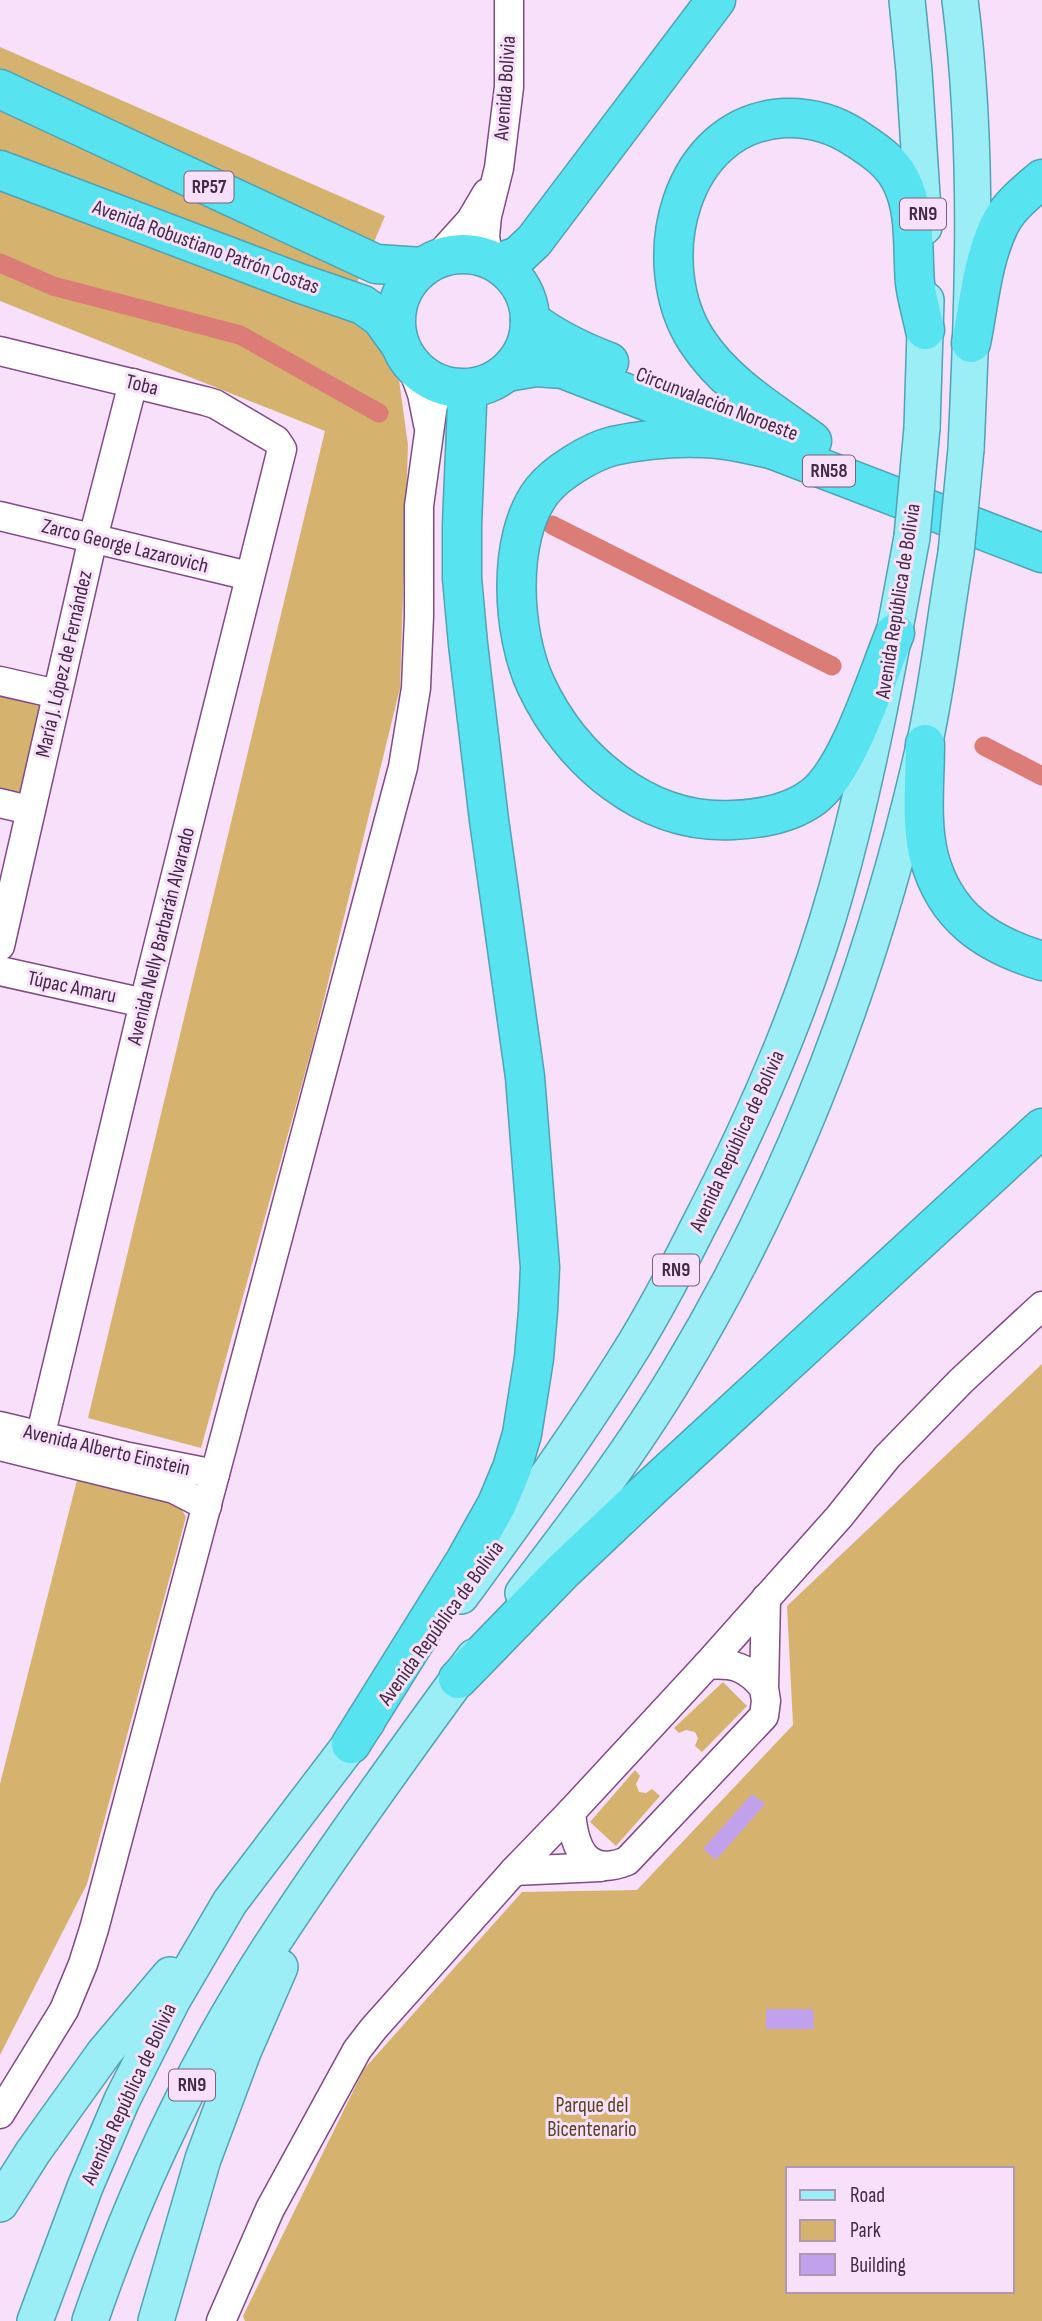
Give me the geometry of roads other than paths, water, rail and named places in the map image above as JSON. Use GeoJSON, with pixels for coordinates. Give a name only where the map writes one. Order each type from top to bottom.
{"type":"FeatureCollection","features":[{"type":"Feature","properties":{"kind":"highway"},"geometry":{"type":"LineString","coordinates":[[493,261],[518,256],[534,241],[716,0]]}},
{"type":"Feature","properties":{"kind":"highway","name":"RP57"},"geometry":{"type":"LineString","coordinates":[[0,89],[376,264],[429,263],[458,255],[474,255],[493,261]]}},
{"type":"Feature","properties":{"kind":"highway"},"geometry":{"type":"LineString","coordinates":[[796,446],[713,363],[696,340],[682,311],[673,271],[677,223],[683,198],[694,173],[726,138],[769,119],[799,118],[840,128],[880,154],[900,179],[911,209],[916,286],[925,330]]}},
{"type":"Feature","properties":{"kind":"highway","name":"Avenida Robustiano Patrón Costas"},"geometry":{"type":"LineString","coordinates":[[0,170],[363,305],[382,318],[405,353]]}},
{"type":"Feature","properties":{"kind":"highway"},"geometry":{"type":"LineString","coordinates":[[971,343],[989,254],[1002,221],[1042,179]]}},
{"type":"Feature","properties":{"kind":"highway"},"geometry":{"type":"LineString","coordinates":[[451,387],[475,387],[492,382],[507,372],[516,364],[529,334],[530,320],[526,298],[515,278],[493,261]]}},
{"type":"Feature","properties":{"kind":"highway"},"geometry":{"type":"LineString","coordinates":[[351,1744],[465,1561],[497,1504],[522,1434],[538,1311],[540,1266],[525,1077],[489,820],[462,578],[467,405],[463,395],[451,387],[425,377],[405,353],[395,322],[398,301],[408,282],[429,263]]}},
{"type":"Feature","properties":{"kind":"highway","name":"RN58"},"geometry":{"type":"LineString","coordinates":[[530,320],[621,379]]}},
{"type":"Feature","properties":{"kind":"highway","name":"RN58"},"geometry":{"type":"LineString","coordinates":[[507,372],[536,367],[621,379]]}},
{"type":"Feature","properties":{"kind":"highway","name":"Circunvalación Noroeste"},"geometry":{"type":"LineString","coordinates":[[621,379],[796,446],[1042,530]]}},
{"type":"Feature","properties":{"kind":"highway"},"geometry":{"type":"LineString","coordinates":[[796,446],[703,438],[611,447],[577,462],[541,492],[527,520],[518,556],[515,592],[521,634],[535,683],[553,716],[575,747],[603,774],[634,796],[680,815],[718,821],[750,819],[788,811],[814,797],[841,762],[854,736],[895,633]]}},
{"type":"Feature","properties":{"kind":"highway","name":"Circunvalación Noroeste"},"geometry":{"type":"LineString","coordinates":[[796,446],[1042,553]]}},
{"type":"Feature","properties":{"kind":"highway"},"geometry":{"type":"LineString","coordinates":[[925,744],[926,832],[929,856],[940,886],[961,918],[983,937],[1042,961]]}},
{"type":"Feature","properties":{"kind":"highway"},"geometry":{"type":"LineString","coordinates":[[458,1679],[564,1570],[644,1494],[1042,1128]]}},
{"type":"Feature","properties":{"kind":"main road","name":"Avenida República de Bolivia"},"geometry":{"type":"LineString","coordinates":[[35,2321],[85,2187],[122,2100],[172,2001],[230,1902],[499,1544],[594,1406],[641,1332],[721,1184],[774,1068],[835,894],[858,812],[912,537],[922,428],[925,330],[923,215],[907,0]]}},
{"type":"Feature","properties":{"kind":"main road","name":"RN9"},"geometry":{"type":"LineString","coordinates":[[90,2321],[131,2210],[176,2114],[247,1986],[326,1865],[458,1679],[599,1494],[678,1374],[777,1188],[812,1107],[881,914],[925,744],[956,554],[966,449],[971,343],[971,166],[967,67],[960,0]]}},
{"type":"Feature","properties":{"kind":"main road"},"geometry":{"type":"LineString","coordinates":[[156,2321],[203,2159],[247,2042],[326,1865]]}},
{"type":"Feature","properties":{"kind":"main road"},"geometry":{"type":"LineString","coordinates":[[0,2204],[33,2152],[104,2053],[230,1902]]}},
{"type":"Feature","properties":{"kind":"street","name":"Avenida Bolivia"},"geometry":{"type":"LineString","coordinates":[[493,261],[485,236],[497,175],[509,87],[509,0]]}},
{"type":"Feature","properties":{"kind":"street"},"geometry":{"type":"LineString","coordinates":[[429,263],[471,220],[497,175]]}},
{"type":"Feature","properties":{"kind":"street","name":"Toba"},"geometry":{"type":"LineString","coordinates":[[0,351],[215,404],[276,440]]}},
{"type":"Feature","properties":{"kind":"street"},"geometry":{"type":"LineString","coordinates":[[405,353],[422,394],[428,427]]}},
{"type":"Feature","properties":{"kind":"street","name":"María J. López de Fernández"},"geometry":{"type":"LineString","coordinates":[[0,946],[93,538],[133,383]]}},
{"type":"Feature","properties":{"kind":"street"},"geometry":{"type":"LineString","coordinates":[[0,2115],[64,2010],[83,1964],[102,1902],[402,767],[416,688],[419,506],[428,427],[433,404],[451,387]]}},
{"type":"Feature","properties":{"kind":"street","name":"Avenida Nelly Barbarán Alvarado"},"geometry":{"type":"LineString","coordinates":[[38,1444],[144,1003],[281,454],[282,449],[276,440]]}},
{"type":"Feature","properties":{"kind":"street","name":"Zarco George Lazarovich"},"geometry":{"type":"LineString","coordinates":[[0,516],[249,576]]}},
{"type":"Feature","properties":{"kind":"street"},"geometry":{"type":"LineString","coordinates":[[0,681],[57,694]]}},
{"type":"Feature","properties":{"kind":"street"},"geometry":{"type":"LineString","coordinates":[[0,803],[29,810]]}},
{"type":"Feature","properties":{"kind":"street","name":"Túpac Amaru"},"geometry":{"type":"LineString","coordinates":[[0,971],[144,1003]]}},
{"type":"Feature","properties":{"kind":"street"},"geometry":{"type":"LineString","coordinates":[[221,2321],[270,2209],[357,2050],[374,2028],[514,1871],[707,1665],[839,1517],[887,1457],[961,1381],[1042,1306]]}},
{"type":"Feature","properties":{"kind":"street","name":"Avenida Alberto Einstein"},"geometry":{"type":"LineString","coordinates":[[0,1426],[38,1444],[174,1489],[207,1506]]}},
{"type":"Feature","properties":{"kind":"street","name":"Avenida Alberto Einstein"},"geometry":{"type":"LineString","coordinates":[[0,1446],[38,1444],[129,1457],[215,1474]]}},
{"type":"Feature","properties":{"kind":"street"},"geometry":{"type":"LineString","coordinates":[[514,1871],[615,1866],[627,1861],[714,1771],[764,1716],[766,1598]]}},
{"type":"Feature","properties":{"kind":"street"},"geometry":{"type":"LineString","coordinates":[[707,1665],[737,1667],[753,1675],[764,1688]]}},
{"type":"Feature","properties":{"kind":"street"},"geometry":{"type":"LineString","coordinates":[[571,1812],[577,1848],[588,1860],[600,1867]]}},
{"type":"Feature","properties":{"kind":"waterway"},"geometry":{"type":"LineString","coordinates":[[0,263],[53,286],[240,335],[379,413]]}},
{"type":"Feature","properties":{"kind":"waterway"},"geometry":{"type":"LineString","coordinates":[[552,525],[832,666]]}},
{"type":"Feature","properties":{"kind":"waterway"},"geometry":{"type":"LineString","coordinates":[[984,746],[1042,776]]}},
{"type":"Feature","properties":{"kind":"park label","name":"Parque del Bicentenario"},"geometry":{"type":"Point","coordinates":[592,2117]}}]}
